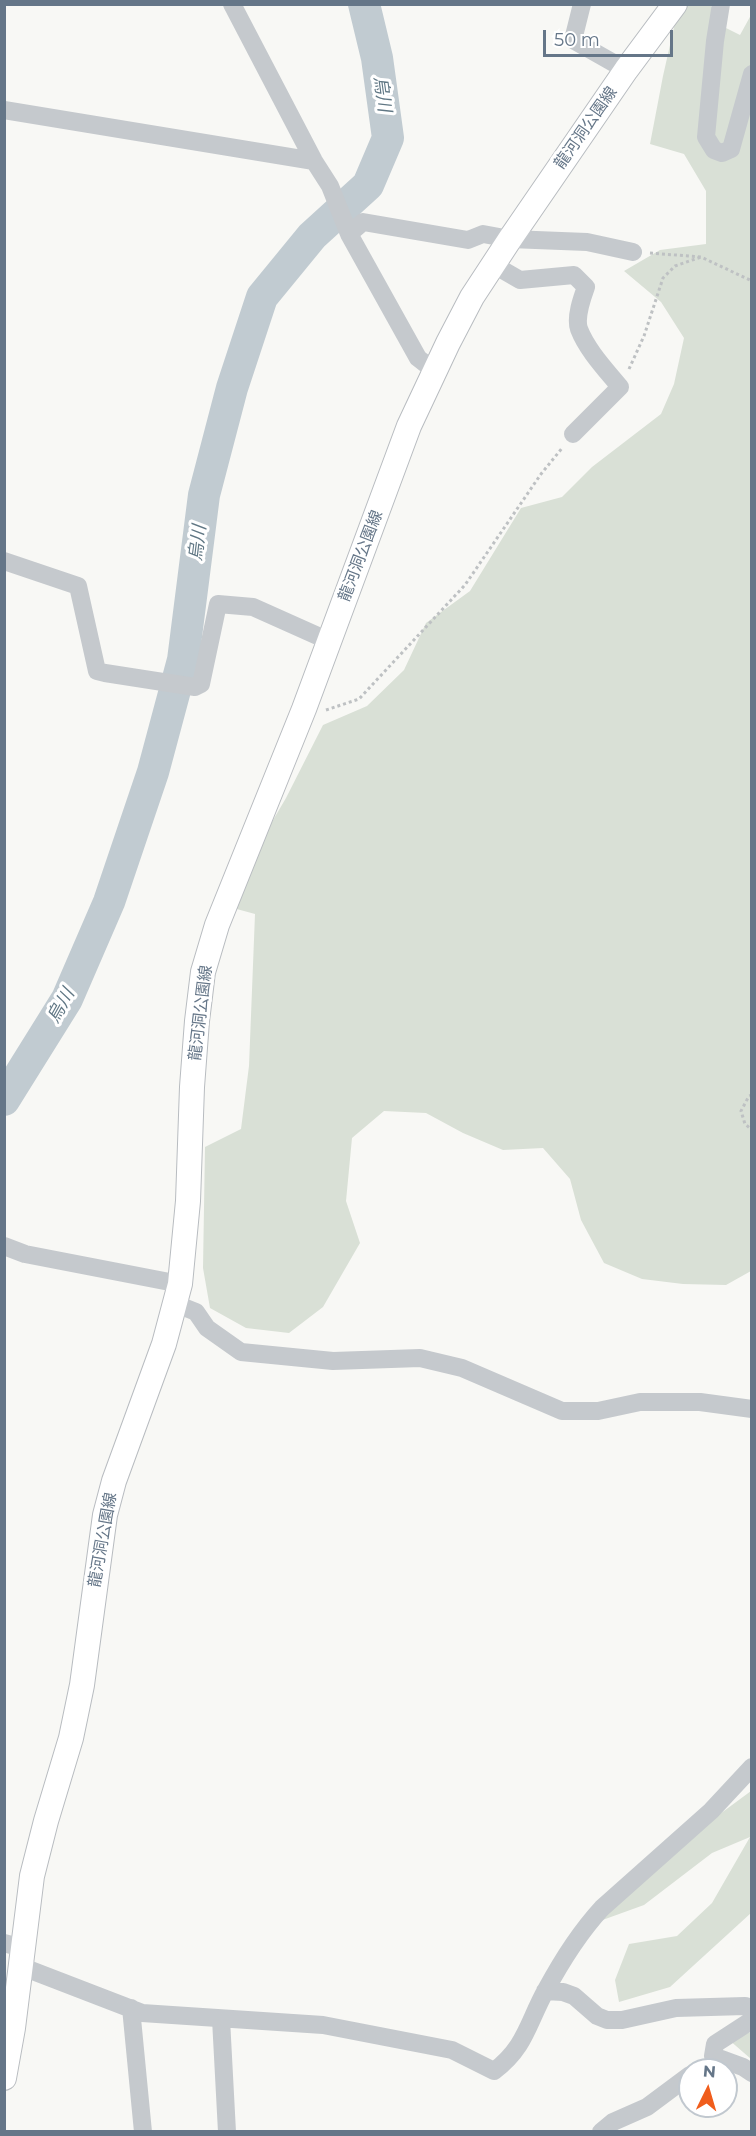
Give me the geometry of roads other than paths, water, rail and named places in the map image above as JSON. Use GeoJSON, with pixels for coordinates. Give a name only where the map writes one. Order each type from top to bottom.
{"type":"FeatureCollection","features":[{"type":"Feature","properties":{"kind":"main road","name":"龍河洞公園線"},"geometry":{"type":"LineString","coordinates":[[4,2078],[16,1952],[32,1876],[78,1706],[105,1515],[114,1481],[164,1344],[178,1294],[188,1202],[192,1087],[203,972],[217,925],[304,709],[409,426],[472,297],[626,70],[675,4]]}},
{"type":"Feature","properties":{"kind":"street"},"geometry":{"type":"LineString","coordinates":[[232,4],[314,161],[330,186],[349,234],[418,358],[436,372]]}},
{"type":"Feature","properties":{"kind":"street"},"geometry":{"type":"LineString","coordinates":[[582,4],[573,40],[626,70]]}},
{"type":"Feature","properties":{"kind":"street"},"geometry":{"type":"LineString","coordinates":[[721,4],[715,41],[706,137],[714,150],[722,153],[731,149],[752,74]]}},
{"type":"Feature","properties":{"kind":"street"},"geometry":{"type":"LineString","coordinates":[[4,110],[314,161]]}},
{"type":"Feature","properties":{"kind":"street"},"geometry":{"type":"LineString","coordinates":[[349,234],[363,222],[468,240],[483,234],[510,239],[587,242],[633,252]]}},
{"type":"Feature","properties":{"kind":"street"},"geometry":{"type":"LineString","coordinates":[[494,265],[520,280],[574,275],[586,287],[581,301],[578,327],[596,358],[620,387],[573,434]]}},
{"type":"Feature","properties":{"kind":"street"},"geometry":{"type":"LineString","coordinates":[[4,561],[78,586],[97,671],[195,687],[201,684],[218,604],[253,607],[329,641]]}},
{"type":"Feature","properties":{"kind":"street"},"geometry":{"type":"LineString","coordinates":[[4,1245],[25,1254],[178,1294],[196,1312],[207,1328],[241,1352],[333,1362],[371,1358],[420,1358],[462,1368],[562,1411],[598,1411],[640,1402],[700,1402],[752,1409]]}},
{"type":"Feature","properties":{"kind":"street"},"geometry":{"type":"LineString","coordinates":[[16,1952],[142,2013],[323,2025],[452,2050],[494,2071],[505,2063],[523,2040],[545,1991],[589,1922],[711,1811],[752,1767]]}},
{"type":"Feature","properties":{"kind":"street"},"geometry":{"type":"LineString","coordinates":[[545,1991],[563,1992],[574,1996],[597,2016],[606,2020],[622,2020],[676,2008],[745,2006],[752,2008]]}},
{"type":"Feature","properties":{"kind":"street"},"geometry":{"type":"LineString","coordinates":[[131,2008],[143,2132]]}},
{"type":"Feature","properties":{"kind":"street"},"geometry":{"type":"LineString","coordinates":[[220,2019],[227,2132]]}},
{"type":"Feature","properties":{"kind":"street"},"geometry":{"type":"LineString","coordinates":[[711,2058],[713,2056],[714,2044],[752,2020]]}},
{"type":"Feature","properties":{"kind":"street"},"geometry":{"type":"LineString","coordinates":[[713,2056],[749,2066]]}},
{"type":"Feature","properties":{"kind":"street"},"geometry":{"type":"LineString","coordinates":[[601,2132],[613,2122],[647,2107],[678,2084]]}},
{"type":"Feature","properties":{"kind":"waterway","name":"烏川"},"geometry":{"type":"LineString","coordinates":[[4,1100],[67,999],[109,902],[153,772],[183,660],[204,495],[232,388],[262,297],[312,236],[368,185],[388,138],[377,58],[364,4]]}}]}
